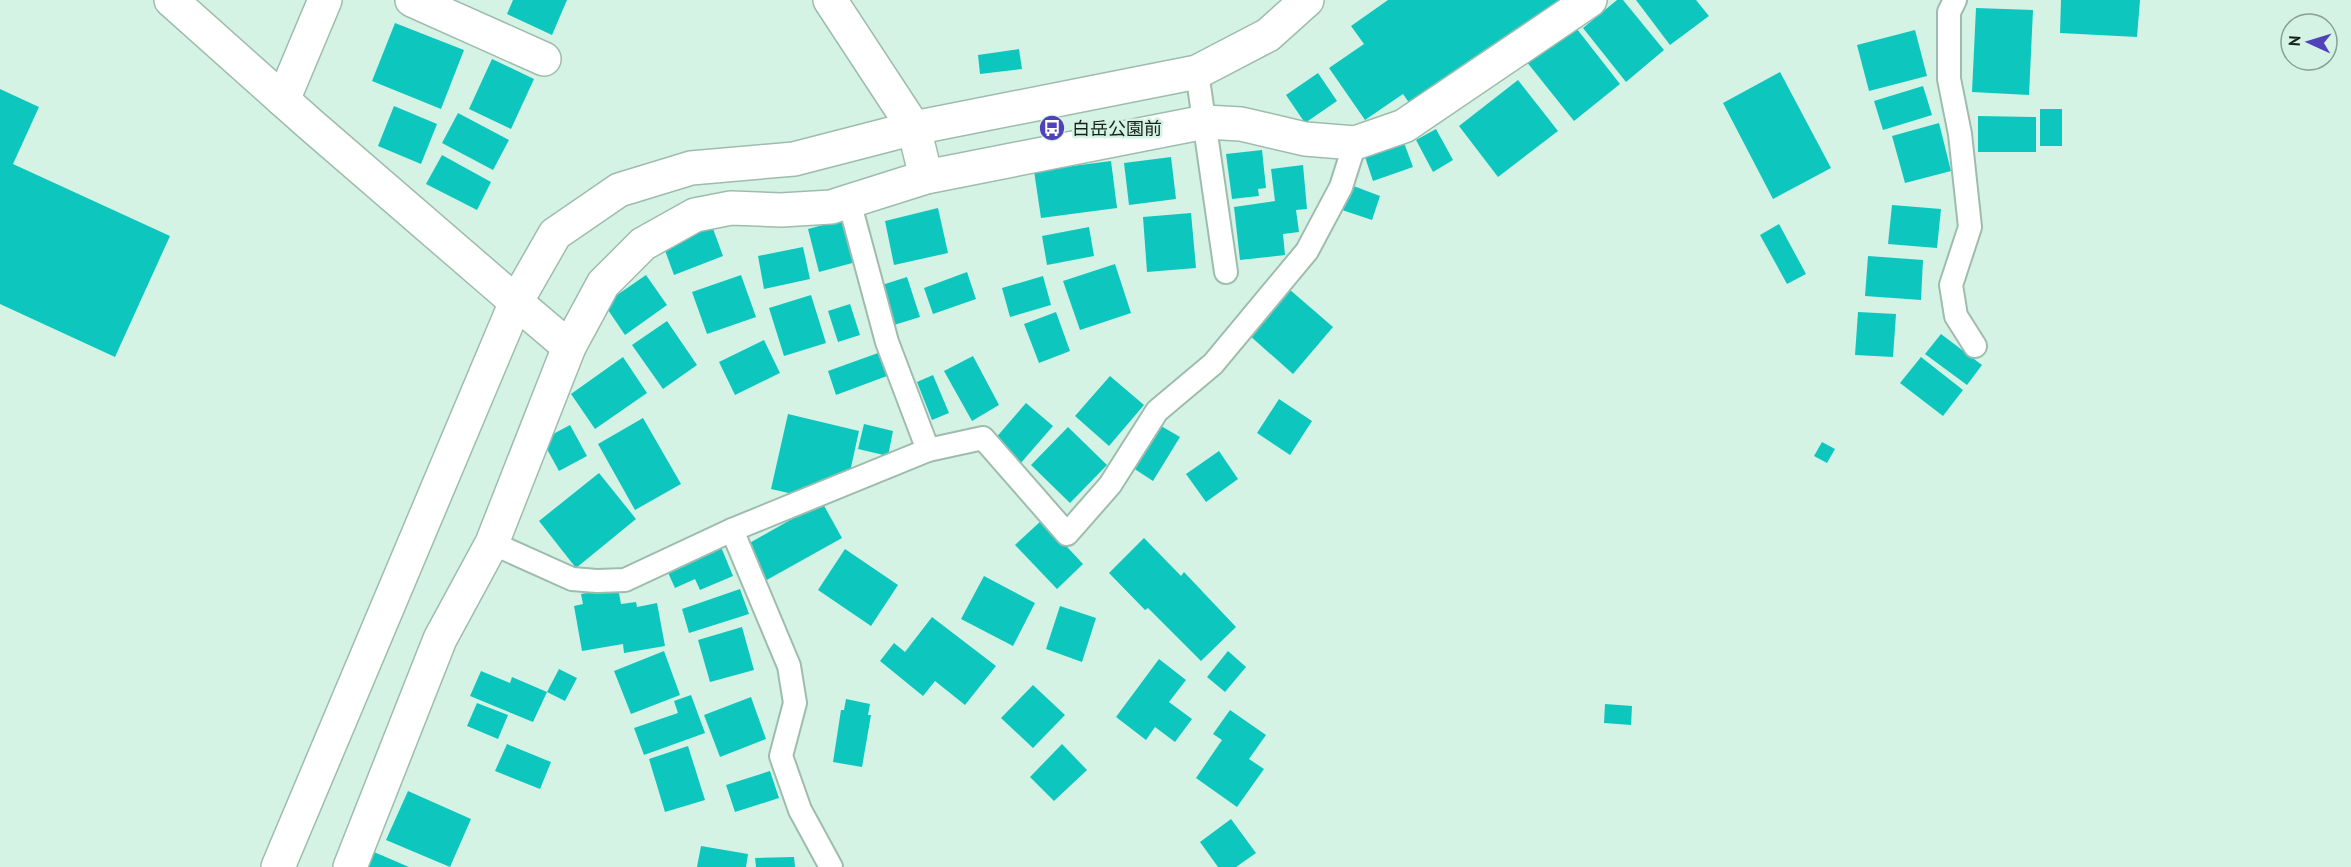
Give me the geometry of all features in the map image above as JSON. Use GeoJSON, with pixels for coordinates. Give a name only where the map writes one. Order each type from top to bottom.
{"type":"FeatureCollection","features":[{"type":"Feature","properties":{"kind":"street"},"geometry":{"type":"LineString","coordinates":[[171,0],[283,100],[569,346]]}},
{"type":"Feature","properties":{"kind":"street"},"geometry":{"type":"LineString","coordinates":[[283,100],[325,0]]}},
{"type":"Feature","properties":{"kind":"street"},"geometry":{"type":"LineString","coordinates":[[412,0],[544,59]]}},
{"type":"Feature","properties":{"kind":"street"},"geometry":{"type":"LineString","coordinates":[[830,0],[921,156]]}},
{"type":"Feature","properties":{"kind":"street"},"geometry":{"type":"LineString","coordinates":[[350,867],[440,639],[492,543],[569,346],[603,284],[642,244],[695,215],[731,208],[782,210],[831,207],[849,201],[921,156],[1197,72],[1268,35],[1307,0]]}},
{"type":"Feature","properties":{"kind":"street"},"geometry":{"type":"LineString","coordinates":[[278,867],[516,302],[555,234],[619,190],[691,168],[794,159],[921,156],[1205,122],[1241,124],[1305,139],[1355,143],[1404,126],[1590,0]]}},
{"type":"Feature","properties":{"kind":"lane"},"geometry":{"type":"LineString","coordinates":[[1955,0],[1949,12],[1948,79],[1960,134],[1971,228],[1951,285],[1956,316],[1975,346]]}},
{"type":"Feature","properties":{"kind":"lane"},"geometry":{"type":"LineString","coordinates":[[1197,72],[1226,272]]}},
{"type":"Feature","properties":{"kind":"lane"},"geometry":{"type":"LineString","coordinates":[[492,543],[572,579],[597,581],[625,579],[732,530],[928,450],[983,438],[1067,534],[1110,485],[1157,411],[1213,364],[1307,251],[1341,187],[1355,143]]}},
{"type":"Feature","properties":{"kind":"lane"},"geometry":{"type":"LineString","coordinates":[[849,201],[887,342],[928,450]]}},
{"type":"Feature","properties":{"kind":"lane"},"geometry":{"type":"LineString","coordinates":[[732,530],[789,666],[795,703],[781,756],[800,810],[831,867]]}},
{"type":"Feature","properties":{"kind":"building"},"geometry":{"type":"Polygon","coordinates":[[[513,0],[567,0],[552,35],[507,14],[513,0]]]}},
{"type":"Feature","properties":{"kind":"building"},"geometry":{"type":"Polygon","coordinates":[[[1388,0],[1564,0],[1412,107],[1403,94],[1365,120],[1329,68],[1364,44],[1351,26],[1388,0]]]}},
{"type":"Feature","properties":{"kind":"building"},"geometry":{"type":"Polygon","coordinates":[[[1617,0],[1623,0],[1664,50],[1626,82],[1583,28],[1617,0]]]}},
{"type":"Feature","properties":{"kind":"building"},"geometry":{"type":"Polygon","coordinates":[[[1636,0],[1696,0],[1709,16],[1670,45],[1636,0]]]}},
{"type":"Feature","properties":{"kind":"building"},"geometry":{"type":"Polygon","coordinates":[[[2061,0],[2140,0],[2137,37],[2060,33],[2061,0]]]}},
{"type":"Feature","properties":{"kind":"building"},"geometry":{"type":"Polygon","coordinates":[[[1976,8],[2033,10],[2029,95],[1972,92],[1976,8]]]}},
{"type":"Feature","properties":{"kind":"building"},"geometry":{"type":"Polygon","coordinates":[[[395,23],[464,50],[441,109],[372,81],[395,23]]]}},
{"type":"Feature","properties":{"kind":"building"},"geometry":{"type":"Polygon","coordinates":[[[1573,24],[1620,84],[1574,121],[1526,61],[1573,24]]]}},
{"type":"Feature","properties":{"kind":"building"},"geometry":{"type":"Polygon","coordinates":[[[1915,30],[1927,76],[1869,91],[1857,45],[1915,30]]]}},
{"type":"Feature","properties":{"kind":"building"},"geometry":{"type":"Polygon","coordinates":[[[1019,49],[1022,69],[980,74],[978,55],[1019,49]]]}},
{"type":"Feature","properties":{"kind":"building"},"geometry":{"type":"Polygon","coordinates":[[[492,59],[534,79],[511,129],[469,109],[492,59]]]}},
{"type":"Feature","properties":{"kind":"building"},"geometry":{"type":"Polygon","coordinates":[[[1780,72],[1831,168],[1773,199],[1723,103],[1780,72]]]}},
{"type":"Feature","properties":{"kind":"building"},"geometry":{"type":"Polygon","coordinates":[[[1318,73],[1337,101],[1305,123],[1286,95],[1318,73]]]}},
{"type":"Feature","properties":{"kind":"building"},"geometry":{"type":"Polygon","coordinates":[[[1518,80],[1558,131],[1498,177],[1459,126],[1518,80]]]}},
{"type":"Feature","properties":{"kind":"building"},"geometry":{"type":"Polygon","coordinates":[[[1923,86],[1932,115],[1883,130],[1874,101],[1923,86]]]}},
{"type":"Feature","properties":{"kind":"building"},"geometry":{"type":"Polygon","coordinates":[[[0,89],[39,107],[13,164],[170,236],[115,357],[0,304],[0,89]]]}},
{"type":"Feature","properties":{"kind":"building"},"geometry":{"type":"Polygon","coordinates":[[[394,106],[437,124],[421,164],[378,146],[394,106]]]}},
{"type":"Feature","properties":{"kind":"building"},"geometry":{"type":"Polygon","coordinates":[[[2040,109],[2062,109],[2062,146],[2040,146],[2040,109]]]}},
{"type":"Feature","properties":{"kind":"building"},"geometry":{"type":"Polygon","coordinates":[[[458,113],[509,140],[493,170],[442,143],[458,113]]]}},
{"type":"Feature","properties":{"kind":"building"},"geometry":{"type":"Polygon","coordinates":[[[1978,116],[2036,117],[2036,152],[1978,152],[1978,116]]]}},
{"type":"Feature","properties":{"kind":"building"},"geometry":{"type":"Polygon","coordinates":[[[1939,123],[1951,171],[1905,183],[1892,136],[1939,123]]]}},
{"type":"Feature","properties":{"kind":"building"},"geometry":{"type":"Polygon","coordinates":[[[1436,129],[1453,160],[1433,172],[1416,140],[1436,129]]]}},
{"type":"Feature","properties":{"kind":"building"},"geometry":{"type":"Polygon","coordinates":[[[1403,140],[1413,167],[1373,181],[1364,154],[1403,140]]]}},
{"type":"Feature","properties":{"kind":"building"},"geometry":{"type":"Polygon","coordinates":[[[1262,150],[1266,188],[1258,189],[1259,196],[1232,199],[1226,154],[1262,150]]]}},
{"type":"Feature","properties":{"kind":"building"},"geometry":{"type":"Polygon","coordinates":[[[442,155],[491,182],[477,210],[426,184],[442,155]]]}},
{"type":"Feature","properties":{"kind":"building"},"geometry":{"type":"Polygon","coordinates":[[[1171,157],[1176,199],[1129,205],[1124,163],[1171,157]]]}},
{"type":"Feature","properties":{"kind":"building"},"geometry":{"type":"Polygon","coordinates":[[[1111,161],[1117,208],[1041,218],[1034,171],[1111,161]]]}},
{"type":"Feature","properties":{"kind":"building"},"geometry":{"type":"Polygon","coordinates":[[[1303,165],[1307,209],[1296,210],[1299,232],[1283,234],[1285,255],[1240,260],[1234,207],[1275,201],[1271,169],[1303,165]]]}},
{"type":"Feature","properties":{"kind":"building"},"geometry":{"type":"Polygon","coordinates":[[[1351,185],[1380,196],[1372,220],[1342,210],[1351,185]]]}},
{"type":"Feature","properties":{"kind":"building"},"geometry":{"type":"Polygon","coordinates":[[[1892,205],[1941,209],[1937,248],[1888,244],[1892,205]]]}},
{"type":"Feature","properties":{"kind":"building"},"geometry":{"type":"Polygon","coordinates":[[[938,208],[948,253],[894,265],[885,221],[938,208]]]}},
{"type":"Feature","properties":{"kind":"building"},"geometry":{"type":"Polygon","coordinates":[[[1191,213],[1196,268],[1147,272],[1143,217],[1191,213]]]}},
{"type":"Feature","properties":{"kind":"building"},"geometry":{"type":"Polygon","coordinates":[[[845,219],[856,262],[819,272],[808,229],[845,219]]]}},
{"type":"Feature","properties":{"kind":"building"},"geometry":{"type":"Polygon","coordinates":[[[1779,224],[1806,274],[1787,284],[1760,235],[1779,224]]]}},
{"type":"Feature","properties":{"kind":"building"},"geometry":{"type":"Polygon","coordinates":[[[712,226],[723,256],[674,275],[663,245],[712,226]]]}},
{"type":"Feature","properties":{"kind":"building"},"geometry":{"type":"Polygon","coordinates":[[[1089,227],[1094,256],[1047,265],[1042,236],[1089,227]]]}},
{"type":"Feature","properties":{"kind":"building"},"geometry":{"type":"Polygon","coordinates":[[[803,247],[810,279],[764,289],[758,256],[803,247]]]}},
{"type":"Feature","properties":{"kind":"building"},"geometry":{"type":"Polygon","coordinates":[[[1868,256],[1923,260],[1921,300],[1865,296],[1868,256]]]}},
{"type":"Feature","properties":{"kind":"building"},"geometry":{"type":"Polygon","coordinates":[[[1115,264],[1131,313],[1080,330],[1063,281],[1115,264]]]}},
{"type":"Feature","properties":{"kind":"building"},"geometry":{"type":"Polygon","coordinates":[[[967,272],[976,299],[933,314],[924,288],[967,272]]]}},
{"type":"Feature","properties":{"kind":"building"},"geometry":{"type":"Polygon","coordinates":[[[646,275],[667,305],[625,335],[604,304],[646,275]]]}},
{"type":"Feature","properties":{"kind":"building"},"geometry":{"type":"Polygon","coordinates":[[[741,275],[756,317],[707,334],[692,292],[741,275]]]}},
{"type":"Feature","properties":{"kind":"building"},"geometry":{"type":"Polygon","coordinates":[[[1043,276],[1051,305],[1010,317],[1002,288],[1043,276]]]}},
{"type":"Feature","properties":{"kind":"building"},"geometry":{"type":"Polygon","coordinates":[[[907,277],[920,317],[894,325],[882,285],[907,277]]]}},
{"type":"Feature","properties":{"kind":"building"},"geometry":{"type":"Polygon","coordinates":[[[1289,289],[1333,327],[1293,374],[1249,335],[1289,289]]]}},
{"type":"Feature","properties":{"kind":"building"},"geometry":{"type":"Polygon","coordinates":[[[811,295],[826,343],[784,356],[769,308],[811,295]]]}},
{"type":"Feature","properties":{"kind":"building"},"geometry":{"type":"Polygon","coordinates":[[[850,304],[860,335],[838,342],[828,311],[850,304]]]}},
{"type":"Feature","properties":{"kind":"building"},"geometry":{"type":"Polygon","coordinates":[[[1056,312],[1070,351],[1039,363],[1024,324],[1056,312]]]}},
{"type":"Feature","properties":{"kind":"building"},"geometry":{"type":"Polygon","coordinates":[[[1858,312],[1896,314],[1893,357],[1855,355],[1858,312]]]}},
{"type":"Feature","properties":{"kind":"building"},"geometry":{"type":"Polygon","coordinates":[[[667,321],[697,365],[663,389],[632,345],[667,321]]]}},
{"type":"Feature","properties":{"kind":"building"},"geometry":{"type":"Polygon","coordinates":[[[1941,334],[1982,365],[1967,385],[1925,354],[1941,334]]]}},
{"type":"Feature","properties":{"kind":"building"},"geometry":{"type":"Polygon","coordinates":[[[764,340],[780,373],[735,395],[719,362],[764,340]]]}},
{"type":"Feature","properties":{"kind":"building"},"geometry":{"type":"Polygon","coordinates":[[[878,353],[887,376],[836,395],[828,371],[878,353]]]}},
{"type":"Feature","properties":{"kind":"building"},"geometry":{"type":"Polygon","coordinates":[[[973,356],[999,405],[972,421],[944,371],[973,356]]]}},
{"type":"Feature","properties":{"kind":"building"},"geometry":{"type":"Polygon","coordinates":[[[623,357],[647,393],[595,429],[571,394],[623,357]]]}},
{"type":"Feature","properties":{"kind":"building"},"geometry":{"type":"Polygon","coordinates":[[[1921,357],[1963,390],[1943,416],[1900,383],[1921,357]]]}},
{"type":"Feature","properties":{"kind":"building"},"geometry":{"type":"Polygon","coordinates":[[[933,375],[949,413],[932,420],[917,382],[933,375]]]}},
{"type":"Feature","properties":{"kind":"building"},"geometry":{"type":"Polygon","coordinates":[[[1110,376],[1144,405],[1109,446],[1075,416],[1110,376]]]}},
{"type":"Feature","properties":{"kind":"building"},"geometry":{"type":"Polygon","coordinates":[[[1279,399],[1312,421],[1290,455],[1257,433],[1279,399]]]}},
{"type":"Feature","properties":{"kind":"building"},"geometry":{"type":"Polygon","coordinates":[[[1026,403],[1053,426],[1020,464],[994,440],[1026,403]]]}},
{"type":"Feature","properties":{"kind":"building"},"geometry":{"type":"Polygon","coordinates":[[[788,414],[859,431],[848,481],[826,490],[808,486],[806,497],[771,489],[788,414]]]}},
{"type":"Feature","properties":{"kind":"building"},"geometry":{"type":"Polygon","coordinates":[[[643,418],[681,484],[635,510],[598,444],[643,418]]]}},
{"type":"Feature","properties":{"kind":"building"},"geometry":{"type":"Polygon","coordinates":[[[1156,423],[1180,437],[1153,481],[1130,466],[1156,423]]]}},
{"type":"Feature","properties":{"kind":"building"},"geometry":{"type":"Polygon","coordinates":[[[864,424],[893,431],[888,456],[858,449],[864,424]]]}},
{"type":"Feature","properties":{"kind":"building"},"geometry":{"type":"Polygon","coordinates":[[[570,425],[587,456],[559,471],[542,440],[570,425]]]}},
{"type":"Feature","properties":{"kind":"building"},"geometry":{"type":"Polygon","coordinates":[[[1068,427],[1107,465],[1070,503],[1031,465],[1068,427]]]}},
{"type":"Feature","properties":{"kind":"building"},"geometry":{"type":"Polygon","coordinates":[[[1822,442],[1835,449],[1827,463],[1814,456],[1822,442]]]}},
{"type":"Feature","properties":{"kind":"building"},"geometry":{"type":"Polygon","coordinates":[[[1219,451],[1238,479],[1206,502],[1186,474],[1219,451]]]}},
{"type":"Feature","properties":{"kind":"building"},"geometry":{"type":"Polygon","coordinates":[[[599,473],[636,519],[576,568],[539,521],[599,473]]]}},
{"type":"Feature","properties":{"kind":"building"},"geometry":{"type":"Polygon","coordinates":[[[822,502],[842,538],[765,581],[746,545],[822,502]]]}},
{"type":"Feature","properties":{"kind":"building"},"geometry":{"type":"Polygon","coordinates":[[[1042,520],[1083,564],[1057,589],[1015,545],[1042,520]]]}},
{"type":"Feature","properties":{"kind":"building"},"geometry":{"type":"Polygon","coordinates":[[[1144,538],[1181,576],[1184,572],[1236,627],[1201,661],[1148,608],[1145,610],[1109,573],[1144,538]]]}},
{"type":"Feature","properties":{"kind":"building"},"geometry":{"type":"Polygon","coordinates":[[[719,542],[733,576],[700,590],[695,579],[675,588],[665,566],[719,542]]]}},
{"type":"Feature","properties":{"kind":"building"},"geometry":{"type":"Polygon","coordinates":[[[845,549],[898,585],[871,626],[818,590],[845,549]]]}},
{"type":"Feature","properties":{"kind":"building"},"geometry":{"type":"Polygon","coordinates":[[[984,576],[1035,603],[1013,646],[961,619],[984,576]]]}},
{"type":"Feature","properties":{"kind":"building"},"geometry":{"type":"Polygon","coordinates":[[[618,588],[621,604],[636,602],[637,607],[657,603],[665,646],[624,653],[623,644],[582,651],[574,606],[583,604],[581,594],[618,588]]]}},
{"type":"Feature","properties":{"kind":"building"},"geometry":{"type":"Polygon","coordinates":[[[740,589],[749,614],[689,633],[682,609],[740,589]]]}},
{"type":"Feature","properties":{"kind":"building"},"geometry":{"type":"Polygon","coordinates":[[[1060,606],[1096,618],[1082,662],[1046,649],[1060,606]]]}},
{"type":"Feature","properties":{"kind":"building"},"geometry":{"type":"Polygon","coordinates":[[[932,617],[996,666],[965,705],[935,681],[923,696],[880,661],[894,643],[905,652],[932,617]]]}},
{"type":"Feature","properties":{"kind":"building"},"geometry":{"type":"Polygon","coordinates":[[[742,627],[754,670],[710,682],[698,640],[742,627]]]}},
{"type":"Feature","properties":{"kind":"building"},"geometry":{"type":"Polygon","coordinates":[[[664,651],[680,695],[631,714],[614,671],[664,651]]]}},
{"type":"Feature","properties":{"kind":"building"},"geometry":{"type":"Polygon","coordinates":[[[1228,651],[1246,667],[1225,692],[1207,677],[1228,651]]]}},
{"type":"Feature","properties":{"kind":"building"},"geometry":{"type":"Polygon","coordinates":[[[1159,659],[1186,680],[1169,702],[1192,719],[1175,742],[1155,727],[1146,740],[1116,717],[1159,659]]]}},
{"type":"Feature","properties":{"kind":"building"},"geometry":{"type":"Polygon","coordinates":[[[559,669],[577,678],[565,701],[547,692],[559,669]]]}},
{"type":"Feature","properties":{"kind":"building"},"geometry":{"type":"Polygon","coordinates":[[[481,671],[510,683],[512,677],[547,692],[533,722],[470,696],[481,671]]]}},
{"type":"Feature","properties":{"kind":"building"},"geometry":{"type":"Polygon","coordinates":[[[1033,685],[1065,715],[1033,748],[1001,718],[1033,685]]]}},
{"type":"Feature","properties":{"kind":"building"},"geometry":{"type":"Polygon","coordinates":[[[691,695],[705,733],[644,755],[634,728],[678,713],[674,701],[691,695]]]}},
{"type":"Feature","properties":{"kind":"building"},"geometry":{"type":"Polygon","coordinates":[[[751,697],[766,739],[720,757],[704,715],[751,697]]]}},
{"type":"Feature","properties":{"kind":"building"},"geometry":{"type":"Polygon","coordinates":[[[846,699],[870,704],[868,715],[871,715],[862,767],[833,762],[841,710],[844,710],[846,699]]]}},
{"type":"Feature","properties":{"kind":"building"},"geometry":{"type":"Polygon","coordinates":[[[477,703],[508,715],[498,739],[467,726],[477,703]]]}},
{"type":"Feature","properties":{"kind":"building"},"geometry":{"type":"Polygon","coordinates":[[[1605,704],[1632,706],[1631,725],[1604,723],[1605,704]]]}},
{"type":"Feature","properties":{"kind":"building"},"geometry":{"type":"Polygon","coordinates":[[[1230,710],[1266,735],[1249,759],[1264,769],[1237,807],[1196,778],[1222,740],[1213,734],[1230,710]]]}},
{"type":"Feature","properties":{"kind":"building"},"geometry":{"type":"Polygon","coordinates":[[[507,744],[551,762],[540,789],[495,771],[507,744]]]}},
{"type":"Feature","properties":{"kind":"building"},"geometry":{"type":"Polygon","coordinates":[[[1062,744],[1087,770],[1054,801],[1030,777],[1062,744]]]}},
{"type":"Feature","properties":{"kind":"building"},"geometry":{"type":"Polygon","coordinates":[[[688,746],[705,800],[665,812],[649,759],[688,746]]]}},
{"type":"Feature","properties":{"kind":"building"},"geometry":{"type":"Polygon","coordinates":[[[770,771],[779,798],[735,812],[726,785],[770,771]]]}},
{"type":"Feature","properties":{"kind":"building"},"geometry":{"type":"Polygon","coordinates":[[[408,791],[471,819],[450,867],[386,840],[408,791]]]}},
{"type":"Feature","properties":{"kind":"building"},"geometry":{"type":"Polygon","coordinates":[[[1231,819],[1256,853],[1236,867],[1218,867],[1200,842],[1231,819]]]}},
{"type":"Feature","properties":{"kind":"building"},"geometry":{"type":"Polygon","coordinates":[[[701,846],[748,854],[746,867],[697,867],[701,846]]]}},
{"type":"Feature","properties":{"kind":"building"},"geometry":{"type":"Polygon","coordinates":[[[374,852],[409,867],[368,867],[374,852]]]}},
{"type":"Feature","properties":{"kind":"building"},"geometry":{"type":"Polygon","coordinates":[[[794,857],[795,867],[756,867],[755,858],[794,857]]]}},
{"type":"Feature","properties":{"kind":"place","name":"白岳公園前"},"geometry":{"type":"Point","coordinates":[1052,128]}}]}
